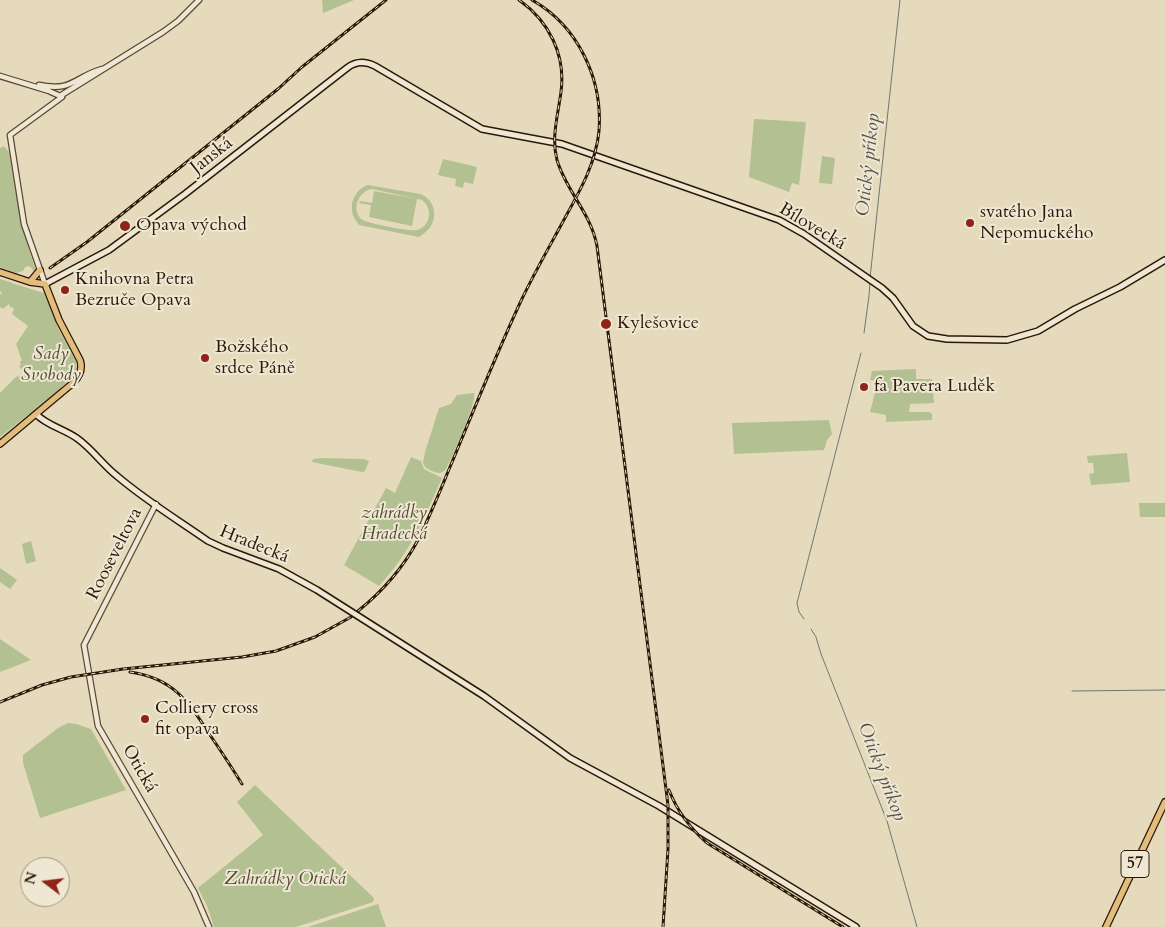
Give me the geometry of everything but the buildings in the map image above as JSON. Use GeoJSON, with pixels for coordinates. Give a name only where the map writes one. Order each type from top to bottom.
{"type":"FeatureCollection","features":[{"type":"Feature","properties":{"kind":"main road","name":"Janská"},"geometry":{"type":"LineString","coordinates":[[45,284],[109,250],[350,66],[359,62],[368,63],[394,77]]}},
{"type":"Feature","properties":{"kind":"main road","name":"Bílovecká"},"geometry":{"type":"LineString","coordinates":[[394,77],[482,129],[562,144],[775,218],[804,234],[870,279],[890,295],[911,323],[925,334],[943,339],[998,340],[1018,338],[1038,331],[1074,309],[1120,287],[1165,260]]}},
{"type":"Feature","properties":{"kind":"main road"},"geometry":{"type":"LineString","coordinates":[[30,282],[40,270]]}},
{"type":"Feature","properties":{"kind":"main road"},"geometry":{"type":"LineString","coordinates":[[0,272],[30,282],[45,284],[59,320],[80,360],[81,368],[76,380],[0,444]]}},
{"type":"Feature","properties":{"kind":"main road","name":"Hradecká"},"geometry":{"type":"LineString","coordinates":[[36,414],[43,421],[76,437],[90,448],[117,476],[211,543],[290,574],[499,706],[567,756],[663,809],[856,927]]}},
{"type":"Feature","properties":{"kind":"main road","name":"57"},"geometry":{"type":"LineString","coordinates":[[1106,927],[1165,802]]}},
{"type":"Feature","properties":{"kind":"street"},"geometry":{"type":"LineString","coordinates":[[24,125],[59,96],[163,32],[178,21],[198,0]]}},
{"type":"Feature","properties":{"kind":"street"},"geometry":{"type":"LineString","coordinates":[[15,81],[54,87],[70,85],[104,68]]}},
{"type":"Feature","properties":{"kind":"street"},"geometry":{"type":"LineString","coordinates":[[0,76],[49,91],[59,96]]}},
{"type":"Feature","properties":{"kind":"street"},"geometry":{"type":"LineString","coordinates":[[15,81],[49,93],[52,95],[51,102]]}},
{"type":"Feature","properties":{"kind":"street"},"geometry":{"type":"LineString","coordinates":[[54,87],[59,91],[59,96]]}},
{"type":"Feature","properties":{"kind":"street"},"geometry":{"type":"LineString","coordinates":[[45,284],[24,224],[10,135],[35,118],[59,96]]}},
{"type":"Feature","properties":{"kind":"street","name":"Rooseveltova"},"geometry":{"type":"LineString","coordinates":[[98,616],[156,504]]}},
{"type":"Feature","properties":{"kind":"street","name":"Otická"},"geometry":{"type":"LineString","coordinates":[[98,616],[84,645],[98,726],[194,892],[209,927]]}},
{"type":"Feature","properties":{"kind":"green space"},"geometry":{"type":"Polygon","coordinates":[[[322,0],[354,0],[323,13],[322,0]]]}},
{"type":"Feature","properties":{"kind":"green space"},"geometry":{"type":"Polygon","coordinates":[[[754,119],[806,122],[799,185],[792,183],[789,192],[749,177],[754,119]]]}},
{"type":"Feature","properties":{"kind":"green space"},"geometry":{"type":"Polygon","coordinates":[[[4,146],[9,152],[23,226],[36,270],[34,274],[32,268],[28,266],[23,271],[16,273],[0,267],[0,148],[4,146]]]}},
{"type":"Feature","properties":{"kind":"green space"},"geometry":{"type":"Polygon","coordinates":[[[822,156],[835,158],[832,184],[819,183],[822,156]]]}},
{"type":"Feature","properties":{"kind":"green space"},"geometry":{"type":"Polygon","coordinates":[[[443,159],[477,167],[473,184],[464,182],[463,188],[455,186],[456,179],[438,175],[443,159]]]}},
{"type":"Feature","properties":{"kind":"green space"},"geometry":{"type":"Polygon","coordinates":[[[368,185],[425,196],[434,209],[433,220],[428,230],[419,237],[359,225],[353,215],[352,205],[354,197],[368,185]],[[372,189],[367,190],[360,196],[357,210],[358,215],[365,221],[379,225],[417,230],[425,225],[429,217],[426,204],[422,200],[372,189]]]}},
{"type":"Feature","properties":{"kind":"green space"},"geometry":{"type":"Polygon","coordinates":[[[374,191],[417,199],[412,226],[369,217],[371,205],[359,203],[360,201],[372,203],[374,191]]]}},
{"type":"Feature","properties":{"kind":"green space","name":"Sady Svobody"},"geometry":{"type":"Polygon","coordinates":[[[0,279],[44,293],[58,328],[76,361],[76,371],[52,396],[0,437],[0,393],[22,373],[19,366],[21,365],[20,361],[22,361],[16,344],[28,326],[12,314],[14,308],[10,307],[9,304],[3,309],[0,307],[0,295],[2,293],[0,291],[0,279]]]}},
{"type":"Feature","properties":{"kind":"green space"},"geometry":{"type":"Polygon","coordinates":[[[916,369],[916,379],[932,379],[934,403],[910,404],[909,412],[929,412],[932,414],[932,420],[886,422],[886,415],[870,412],[878,381],[870,380],[872,371],[916,369]]]}},
{"type":"Feature","properties":{"kind":"green space"},"geometry":{"type":"Polygon","coordinates":[[[474,393],[468,418],[446,469],[441,473],[433,472],[425,467],[423,463],[439,408],[451,404],[457,395],[474,393]]]}},
{"type":"Feature","properties":{"kind":"green space"},"geometry":{"type":"Polygon","coordinates":[[[829,420],[832,434],[827,440],[824,450],[734,454],[732,423],[829,420]]]}},
{"type":"Feature","properties":{"kind":"green space"},"geometry":{"type":"Polygon","coordinates":[[[1127,453],[1130,482],[1091,485],[1089,474],[1094,473],[1093,463],[1088,463],[1087,456],[1127,453]]]}},
{"type":"Feature","properties":{"kind":"green space","name":"zahrádky Hradecká"},"geometry":{"type":"Polygon","coordinates":[[[411,457],[421,461],[424,469],[442,478],[408,548],[379,586],[344,565],[386,488],[395,493],[411,457]]]}},
{"type":"Feature","properties":{"kind":"green space"},"geometry":{"type":"Polygon","coordinates":[[[313,459],[363,459],[369,461],[365,471],[362,472],[312,462],[313,459]]]}},
{"type":"Feature","properties":{"kind":"green space"},"geometry":{"type":"Polygon","coordinates":[[[1139,503],[1165,503],[1165,517],[1140,517],[1139,503]]]}},
{"type":"Feature","properties":{"kind":"green space"},"geometry":{"type":"Polygon","coordinates":[[[31,541],[36,561],[26,564],[22,544],[31,541]]]}},
{"type":"Feature","properties":{"kind":"green space"},"geometry":{"type":"Polygon","coordinates":[[[0,568],[17,580],[10,589],[0,582],[0,568]]]}},
{"type":"Feature","properties":{"kind":"green space"},"geometry":{"type":"Polygon","coordinates":[[[0,639],[31,660],[0,672],[0,639]]]}},
{"type":"Feature","properties":{"kind":"green space"},"geometry":{"type":"Polygon","coordinates":[[[68,723],[91,729],[126,790],[40,818],[23,763],[23,755],[58,728],[68,723]]]}},
{"type":"Feature","properties":{"kind":"green space","name":"Zahrádky Otická"},"geometry":{"type":"Polygon","coordinates":[[[255,785],[373,897],[373,902],[296,927],[214,927],[198,888],[263,835],[237,802],[255,785]]]}},
{"type":"Feature","properties":{"kind":"green space"},"geometry":{"type":"Polygon","coordinates":[[[378,904],[386,927],[308,927],[378,904]]]}},
{"type":"Feature","properties":{"kind":"waterway","name":"Otický příkop"},"geometry":{"type":"LineString","coordinates":[[870,278],[900,0]]}},
{"type":"Feature","properties":{"kind":"waterway","name":"Otický příkop"},"geometry":{"type":"LineString","coordinates":[[864,333],[870,282]]}},
{"type":"Feature","properties":{"kind":"waterway","name":"Otický příkop"},"geometry":{"type":"LineString","coordinates":[[804,619],[799,612],[797,603],[861,353]]}},
{"type":"Feature","properties":{"kind":"waterway","name":"Otický příkop"},"geometry":{"type":"LineString","coordinates":[[811,629],[816,637],[887,821],[917,927]]}},
{"type":"Feature","properties":{"kind":"waterway"},"geometry":{"type":"LineString","coordinates":[[1072,691],[1165,690]]}},
{"type":"Feature","properties":{"kind":"railway"},"geometry":{"type":"LineString","coordinates":[[50,268],[87,242],[386,0]]}},
{"type":"Feature","properties":{"kind":"railway"},"geometry":{"type":"LineString","coordinates":[[519,0],[539,18],[547,29],[558,52],[562,78],[555,134],[555,151],[561,171],[584,212],[597,246],[668,805],[668,849],[663,927]]}},
{"type":"Feature","properties":{"kind":"railway"},"geometry":{"type":"LineString","coordinates":[[358,611],[392,578],[418,540],[520,303],[582,185],[595,154],[599,131],[599,112],[597,92],[592,74],[574,39],[562,24],[532,0]]}},
{"type":"Feature","properties":{"kind":"railway"},"geometry":{"type":"LineString","coordinates":[[0,702],[42,685],[71,677],[123,669],[242,657],[276,651],[315,637],[351,617]]}},
{"type":"Feature","properties":{"kind":"railway"},"geometry":{"type":"LineString","coordinates":[[130,672],[158,680],[178,693],[194,712],[242,784]]}},
{"type":"Feature","properties":{"kind":"railway"},"geometry":{"type":"LineString","coordinates":[[669,790],[685,819],[707,843],[843,927]]}},
{"type":"Feature","properties":{"kind":"place","name":"svatého Jana Nepomuckého"},"geometry":{"type":"Point","coordinates":[970,223]}},
{"type":"Feature","properties":{"kind":"place","name":"Opava východ"},"geometry":{"type":"Point","coordinates":[125,226]}},
{"type":"Feature","properties":{"kind":"place","name":"Knihovna Petra Bezruče Opava"},"geometry":{"type":"Point","coordinates":[65,290]}},
{"type":"Feature","properties":{"kind":"place","name":"Kylešovice"},"geometry":{"type":"Point","coordinates":[606,324]}},
{"type":"Feature","properties":{"kind":"place","name":"Božského srdce Páně"},"geometry":{"type":"Point","coordinates":[205,358]}},
{"type":"Feature","properties":{"kind":"place","name":"fa Pavera Luděk"},"geometry":{"type":"Point","coordinates":[864,387]}},
{"type":"Feature","properties":{"kind":"place","name":"Colliery cross fit opava"},"geometry":{"type":"Point","coordinates":[145,719]}}]}
